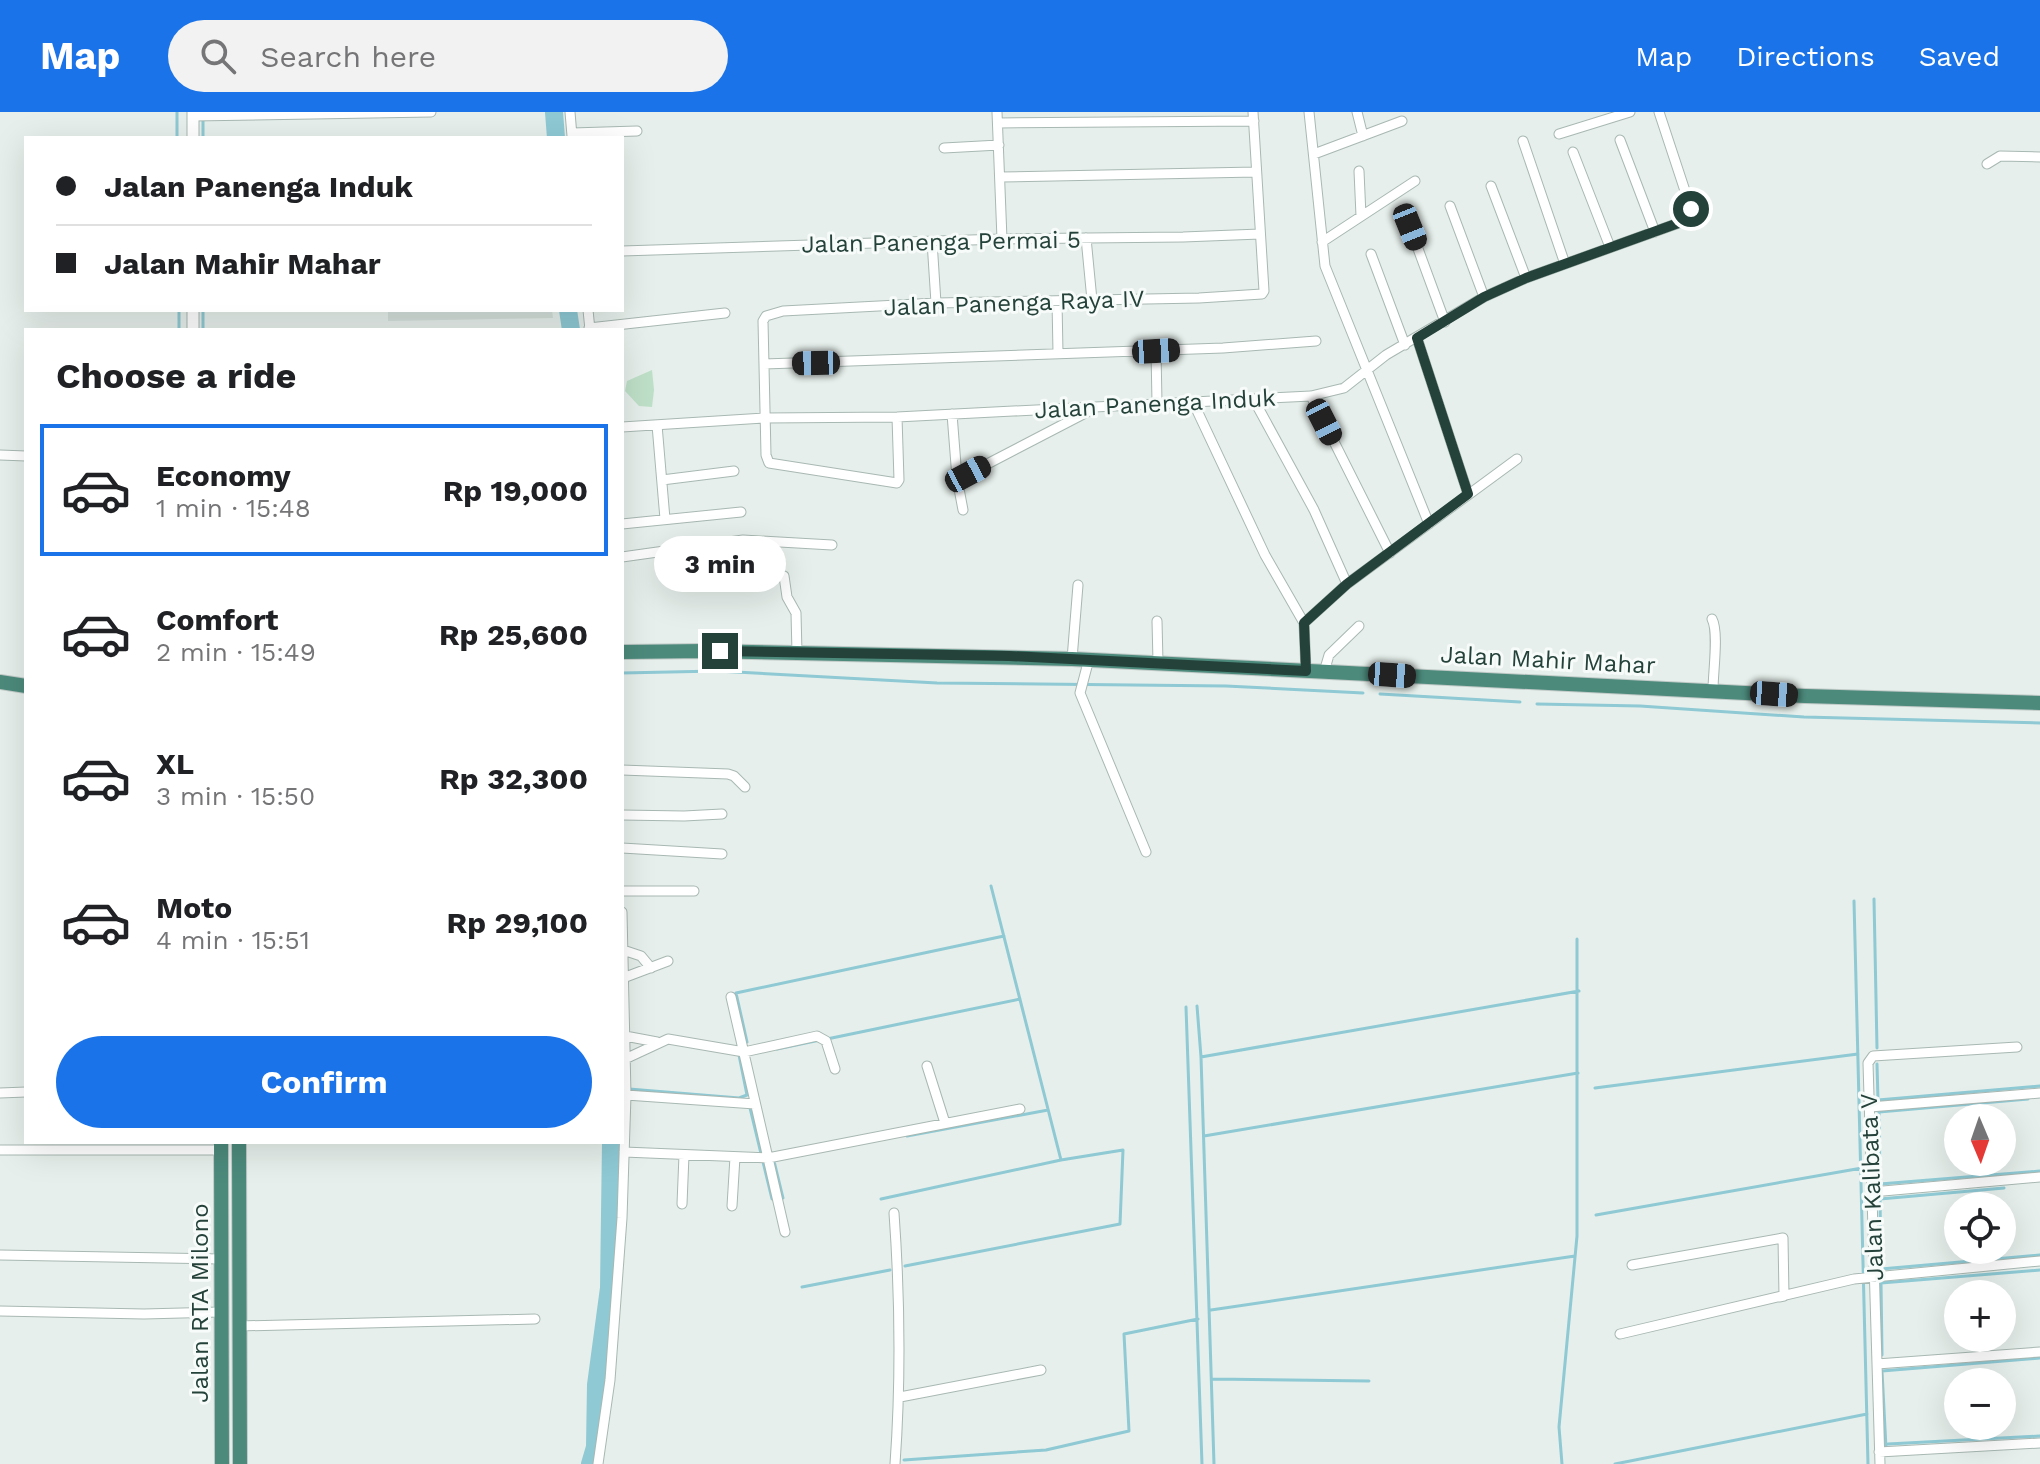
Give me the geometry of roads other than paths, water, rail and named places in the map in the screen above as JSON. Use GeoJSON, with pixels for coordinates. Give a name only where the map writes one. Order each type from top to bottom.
{"type":"FeatureCollection","features":[{"type":"Feature","properties":{"kind":"highway","name":"Jalan Mahir Mahar"},"geometry":{"type":"LineString","coordinates":[[624,652],[1089,659],[1805,696],[2040,703]]}},
{"type":"Feature","properties":{"kind":"highway"},"geometry":{"type":"LineString","coordinates":[[0,679],[24,675]]}},
{"type":"Feature","properties":{"kind":"highway"},"geometry":{"type":"LineString","coordinates":[[0,679],[24,685]]}},
{"type":"Feature","properties":{"kind":"highway","name":"Jalan RTA Milono"},"geometry":{"type":"LineString","coordinates":[[239,1144],[240,1464]]}},
{"type":"Feature","properties":{"kind":"highway","name":"Jalan RTA Milono"},"geometry":{"type":"LineString","coordinates":[[221,1146],[222,1464]]}},
{"type":"Feature","properties":{"kind":"highway"},"geometry":{"type":"LineString","coordinates":[[221,1294],[239,1294]]}},
{"type":"Feature","properties":{"kind":"street"},"geometry":{"type":"LineString","coordinates":[[193,136],[193,114],[431,112]]}},
{"type":"Feature","properties":{"kind":"street"},"geometry":{"type":"LineString","coordinates":[[570,112],[572,136],[637,131]]}},
{"type":"Feature","properties":{"kind":"street"},"geometry":{"type":"LineString","coordinates":[[1309,112],[1325,266],[1429,524]]}},
{"type":"Feature","properties":{"kind":"street"},"geometry":{"type":"LineString","coordinates":[[1357,112],[1363,136]]}},
{"type":"Feature","properties":{"kind":"street"},"geometry":{"type":"LineString","coordinates":[[1559,134],[1630,112]]}},
{"type":"Feature","properties":{"kind":"street","name":"Jalan Panenga Induk"},"geometry":{"type":"LineString","coordinates":[[624,427],[765,418],[897,417],[1254,400],[1311,396],[1344,388],[1405,345],[1484,297],[1526,278],[1687,220],[1691,215],[1659,112]]}},
{"type":"Feature","properties":{"kind":"street"},"geometry":{"type":"LineString","coordinates":[[1002,239],[998,117],[1254,117],[1260,234]]}},
{"type":"Feature","properties":{"kind":"street"},"geometry":{"type":"LineString","coordinates":[[1314,154],[1402,121]]}},
{"type":"Feature","properties":{"kind":"street"},"geometry":{"type":"LineString","coordinates":[[1620,140],[1655,232]]}},
{"type":"Feature","properties":{"kind":"street"},"geometry":{"type":"LineString","coordinates":[[1523,141],[1565,264]]}},
{"type":"Feature","properties":{"kind":"street"},"geometry":{"type":"LineString","coordinates":[[944,148],[999,145]]}},
{"type":"Feature","properties":{"kind":"street"},"geometry":{"type":"LineString","coordinates":[[1573,152],[1610,247]]}},
{"type":"Feature","properties":{"kind":"street"},"geometry":{"type":"LineString","coordinates":[[1987,164],[2000,156],[2040,157]]}},
{"type":"Feature","properties":{"kind":"street"},"geometry":{"type":"LineString","coordinates":[[1359,171],[1361,216]]}},
{"type":"Feature","properties":{"kind":"street"},"geometry":{"type":"LineString","coordinates":[[1001,177],[1256,172]]}},
{"type":"Feature","properties":{"kind":"street"},"geometry":{"type":"LineString","coordinates":[[1322,242],[1415,181]]}},
{"type":"Feature","properties":{"kind":"street"},"geometry":{"type":"LineString","coordinates":[[1491,186],[1526,278]]}},
{"type":"Feature","properties":{"kind":"street"},"geometry":{"type":"LineString","coordinates":[[1450,206],[1484,297]]}},
{"type":"Feature","properties":{"kind":"street"},"geometry":{"type":"LineString","coordinates":[[1410,227],[1445,322]]}},
{"type":"Feature","properties":{"kind":"street","name":"Jalan Panenga Permai 5"},"geometry":{"type":"LineString","coordinates":[[624,251],[1260,234]]}},
{"type":"Feature","properties":{"kind":"street","name":"Jalan Panenga Raya IV"},"geometry":{"type":"LineString","coordinates":[[764,364],[763,321],[776,311],[936,303],[1262,294],[1260,234]]}},
{"type":"Feature","properties":{"kind":"street"},"geometry":{"type":"LineString","coordinates":[[1086,238],[1092,300]]}},
{"type":"Feature","properties":{"kind":"street"},"geometry":{"type":"LineString","coordinates":[[932,241],[936,303]]}},
{"type":"Feature","properties":{"kind":"street"},"geometry":{"type":"LineString","coordinates":[[1371,254],[1405,345]]}},
{"type":"Feature","properties":{"kind":"street"},"geometry":{"type":"LineString","coordinates":[[1057,301],[1058,353]]}},
{"type":"Feature","properties":{"kind":"street"},"geometry":{"type":"LineString","coordinates":[[598,328],[725,313]]}},
{"type":"Feature","properties":{"kind":"street"},"geometry":{"type":"LineString","coordinates":[[1417,338],[1468,494]]}},
{"type":"Feature","properties":{"kind":"street"},"geometry":{"type":"LineString","coordinates":[[897,417],[899,480],[894,484],[769,463],[766,455],[764,364],[1156,351],[1316,341]]}},
{"type":"Feature","properties":{"kind":"street"},"geometry":{"type":"LineString","coordinates":[[1156,351],[1157,403]]}},
{"type":"Feature","properties":{"kind":"street"},"geometry":{"type":"LineString","coordinates":[[1311,396],[1390,553]]}},
{"type":"Feature","properties":{"kind":"street"},"geometry":{"type":"LineString","coordinates":[[1254,400],[1314,510],[1347,584]]}},
{"type":"Feature","properties":{"kind":"street"},"geometry":{"type":"LineString","coordinates":[[1193,402],[1265,555],[1304,623],[1306,671]]}},
{"type":"Feature","properties":{"kind":"street"},"geometry":{"type":"LineString","coordinates":[[957,478],[1097,407]]}},
{"type":"Feature","properties":{"kind":"street"},"geometry":{"type":"LineString","coordinates":[[952,414],[963,510]]}},
{"type":"Feature","properties":{"kind":"street"},"geometry":{"type":"LineString","coordinates":[[657,425],[665,519]]}},
{"type":"Feature","properties":{"kind":"street"},"geometry":{"type":"LineString","coordinates":[[0,455],[24,456]]}},
{"type":"Feature","properties":{"kind":"street"},"geometry":{"type":"LineString","coordinates":[[1304,623],[1347,584],[1517,459]]}},
{"type":"Feature","properties":{"kind":"street"},"geometry":{"type":"LineString","coordinates":[[662,480],[734,471]]}},
{"type":"Feature","properties":{"kind":"street"},"geometry":{"type":"LineString","coordinates":[[624,524],[741,512]]}},
{"type":"Feature","properties":{"kind":"street"},"geometry":{"type":"LineString","coordinates":[[624,557],[743,540],[832,545]]}},
{"type":"Feature","properties":{"kind":"street"},"geometry":{"type":"LineString","coordinates":[[784,576],[785,592],[796,613],[797,653]]}},
{"type":"Feature","properties":{"kind":"street"},"geometry":{"type":"LineString","coordinates":[[1072,659],[1078,585]]}},
{"type":"Feature","properties":{"kind":"street"},"geometry":{"type":"LineString","coordinates":[[1712,619],[1717,637],[1713,651],[1713,690]]}},
{"type":"Feature","properties":{"kind":"street"},"geometry":{"type":"LineString","coordinates":[[1157,621],[1158,662]]}},
{"type":"Feature","properties":{"kind":"street"},"geometry":{"type":"LineString","coordinates":[[1324,672],[1329,655],[1359,626]]}},
{"type":"Feature","properties":{"kind":"street"},"geometry":{"type":"LineString","coordinates":[[1089,659],[1080,693],[1146,852]]}},
{"type":"Feature","properties":{"kind":"street"},"geometry":{"type":"LineString","coordinates":[[624,770],[728,774],[745,787]]}},
{"type":"Feature","properties":{"kind":"street"},"geometry":{"type":"LineString","coordinates":[[624,815],[722,814]]}},
{"type":"Feature","properties":{"kind":"street"},"geometry":{"type":"LineString","coordinates":[[624,848],[722,854]]}},
{"type":"Feature","properties":{"kind":"street"},"geometry":{"type":"LineString","coordinates":[[624,891],[694,891]]}},
{"type":"Feature","properties":{"kind":"street"},"geometry":{"type":"LineString","coordinates":[[624,950],[641,956],[651,968]]}},
{"type":"Feature","properties":{"kind":"street"},"geometry":{"type":"LineString","coordinates":[[624,978],[668,961]]}},
{"type":"Feature","properties":{"kind":"street"},"geometry":{"type":"LineString","coordinates":[[731,997],[785,1232]]}},
{"type":"Feature","properties":{"kind":"street"},"geometry":{"type":"LineString","coordinates":[[598,1464],[610,1380],[624,1152],[624,1007]]}},
{"type":"Feature","properties":{"kind":"street"},"geometry":{"type":"LineString","coordinates":[[625,1036],[657,1042]]}},
{"type":"Feature","properties":{"kind":"street"},"geometry":{"type":"LineString","coordinates":[[625,1059],[668,1039],[744,1052],[820,1036],[826,1041],[835,1069]]}},
{"type":"Feature","properties":{"kind":"street","name":"Jalan Kalibata V"},"geometry":{"type":"LineString","coordinates":[[1880,1464],[1877,1364],[1868,1278],[1872,1192],[1868,1063],[1873,1056],[2017,1047]]}},
{"type":"Feature","properties":{"kind":"street"},"geometry":{"type":"LineString","coordinates":[[927,1066],[945,1123]]}},
{"type":"Feature","properties":{"kind":"street"},"geometry":{"type":"LineString","coordinates":[[0,1093],[24,1092]]}},
{"type":"Feature","properties":{"kind":"street"},"geometry":{"type":"LineString","coordinates":[[1870,1107],[2040,1093]]}},
{"type":"Feature","properties":{"kind":"street"},"geometry":{"type":"LineString","coordinates":[[626,1095],[755,1104]]}},
{"type":"Feature","properties":{"kind":"street"},"geometry":{"type":"LineString","coordinates":[[624,1152],[768,1158],[1020,1109]]}},
{"type":"Feature","properties":{"kind":"street"},"geometry":{"type":"LineString","coordinates":[[0,1150],[57,1146],[221,1146]]}},
{"type":"Feature","properties":{"kind":"street"},"geometry":{"type":"LineString","coordinates":[[682,1204],[684,1155]]}},
{"type":"Feature","properties":{"kind":"street"},"geometry":{"type":"LineString","coordinates":[[732,1206],[735,1157]]}},
{"type":"Feature","properties":{"kind":"street"},"geometry":{"type":"LineString","coordinates":[[1872,1192],[2040,1177]]}},
{"type":"Feature","properties":{"kind":"street"},"geometry":{"type":"LineString","coordinates":[[894,1213],[899,1286],[900,1397],[895,1464]]}},
{"type":"Feature","properties":{"kind":"street"},"geometry":{"type":"LineString","coordinates":[[1632,1265],[1783,1238],[1784,1296]]}},
{"type":"Feature","properties":{"kind":"street"},"geometry":{"type":"LineString","coordinates":[[0,1255],[221,1259]]}},
{"type":"Feature","properties":{"kind":"street"},"geometry":{"type":"LineString","coordinates":[[1620,1334],[1868,1278],[2040,1261]]}},
{"type":"Feature","properties":{"kind":"street"},"geometry":{"type":"LineString","coordinates":[[0,1311],[220,1312]]}},
{"type":"Feature","properties":{"kind":"street"},"geometry":{"type":"LineString","coordinates":[[239,1326],[535,1319]]}},
{"type":"Feature","properties":{"kind":"street"},"geometry":{"type":"LineString","coordinates":[[1877,1364],[2040,1352]]}},
{"type":"Feature","properties":{"kind":"street"},"geometry":{"type":"LineString","coordinates":[[900,1397],[1041,1370]]}},
{"type":"Feature","properties":{"kind":"street"},"geometry":{"type":"LineString","coordinates":[[1879,1452],[2040,1443]]}},
{"type":"Feature","properties":{"kind":"waterway"},"geometry":{"type":"LineString","coordinates":[[177,112],[177,136]]}},
{"type":"Feature","properties":{"kind":"waterway"},"geometry":{"type":"LineString","coordinates":[[554,112],[556,136]]}},
{"type":"Feature","properties":{"kind":"waterway"},"geometry":{"type":"LineString","coordinates":[[203,118],[203,136]]}},
{"type":"Feature","properties":{"kind":"waterway"},"geometry":{"type":"LineString","coordinates":[[554,118],[557,136]]}},
{"type":"Feature","properties":{"kind":"waterway"},"geometry":{"type":"LineString","coordinates":[[179,312],[179,328]]}},
{"type":"Feature","properties":{"kind":"waterway"},"geometry":{"type":"LineString","coordinates":[[203,312],[203,328]]}},
{"type":"Feature","properties":{"kind":"waterway"},"geometry":{"type":"LineString","coordinates":[[568,312],[571,328]]}},
{"type":"Feature","properties":{"kind":"waterway"},"geometry":{"type":"LineString","coordinates":[[574,312],[575,328]]}},
{"type":"Feature","properties":{"kind":"waterway"},"geometry":{"type":"LineString","coordinates":[[624,673],[717,671],[937,683],[1226,686],[1363,693]]}},
{"type":"Feature","properties":{"kind":"waterway"},"geometry":{"type":"LineString","coordinates":[[1380,694],[1520,702]]}},
{"type":"Feature","properties":{"kind":"waterway"},"geometry":{"type":"LineString","coordinates":[[1537,704],[1640,706],[1804,717],[2040,723]]}},
{"type":"Feature","properties":{"kind":"waterway"},"geometry":{"type":"LineString","coordinates":[[881,1199],[1061,1160],[991,886]]}},
{"type":"Feature","properties":{"kind":"waterway"},"geometry":{"type":"LineString","coordinates":[[1874,899],[1877,1048]]}},
{"type":"Feature","properties":{"kind":"waterway"},"geometry":{"type":"LineString","coordinates":[[1854,901],[1868,1464]]}},
{"type":"Feature","properties":{"kind":"waterway"},"geometry":{"type":"LineString","coordinates":[[743,1043],[747,1042],[736,993],[1004,936]]}},
{"type":"Feature","properties":{"kind":"waterway"},"geometry":{"type":"LineString","coordinates":[[1562,1464],[1559,1427],[1577,1236],[1577,939]]}},
{"type":"Feature","properties":{"kind":"waterway"},"geometry":{"type":"LineString","coordinates":[[1201,1057],[1579,991]]}},
{"type":"Feature","properties":{"kind":"waterway"},"geometry":{"type":"LineString","coordinates":[[827,1039],[1020,999]]}},
{"type":"Feature","properties":{"kind":"waterway"},"geometry":{"type":"LineString","coordinates":[[1197,1006],[1214,1464]]}},
{"type":"Feature","properties":{"kind":"waterway"},"geometry":{"type":"LineString","coordinates":[[1186,1007],[1202,1464]]}},
{"type":"Feature","properties":{"kind":"waterway"},"geometry":{"type":"LineString","coordinates":[[777,1049],[820,1040]]}},
{"type":"Feature","properties":{"kind":"waterway"},"geometry":{"type":"LineString","coordinates":[[1595,1088],[1858,1054]]}},
{"type":"Feature","properties":{"kind":"waterway"},"geometry":{"type":"LineString","coordinates":[[629,1089],[739,1098],[747,1095],[739,1055]]}},
{"type":"Feature","properties":{"kind":"waterway"},"geometry":{"type":"LineString","coordinates":[[1877,1064],[1878,1100]]}},
{"type":"Feature","properties":{"kind":"waterway"},"geometry":{"type":"LineString","coordinates":[[1204,1136],[1578,1073]]}},
{"type":"Feature","properties":{"kind":"waterway"},"geometry":{"type":"LineString","coordinates":[[1878,1100],[2040,1086]]}},
{"type":"Feature","properties":{"kind":"waterway"},"geometry":{"type":"LineString","coordinates":[[1879,1112],[2028,1099]]}},
{"type":"Feature","properties":{"kind":"waterway"},"geometry":{"type":"LineString","coordinates":[[750,1108],[772,1199],[783,1198],[774,1161],[777,1160]]}},
{"type":"Feature","properties":{"kind":"waterway"},"geometry":{"type":"LineString","coordinates":[[907,1136],[1048,1110]]}},
{"type":"Feature","properties":{"kind":"waterway"},"geometry":{"type":"LineString","coordinates":[[1879,1111],[1880,1183]]}},
{"type":"Feature","properties":{"kind":"waterway"},"geometry":{"type":"LineString","coordinates":[[590,1464],[595,1447],[596,1385],[609,1288],[611,1144]]}},
{"type":"Feature","properties":{"kind":"waterway"},"geometry":{"type":"LineString","coordinates":[[905,1266],[1120,1224],[1123,1150],[1061,1160]]}},
{"type":"Feature","properties":{"kind":"waterway"},"geometry":{"type":"LineString","coordinates":[[1596,1215],[1862,1168]]}},
{"type":"Feature","properties":{"kind":"waterway"},"geometry":{"type":"LineString","coordinates":[[1880,1184],[2040,1171]]}},
{"type":"Feature","properties":{"kind":"waterway"},"geometry":{"type":"LineString","coordinates":[[1880,1199],[2004,1188]]}},
{"type":"Feature","properties":{"kind":"waterway"},"geometry":{"type":"LineString","coordinates":[[1880,1198],[1881,1270]]}},
{"type":"Feature","properties":{"kind":"waterway"},"geometry":{"type":"LineString","coordinates":[[1881,1269],[2040,1255]]}},
{"type":"Feature","properties":{"kind":"waterway"},"geometry":{"type":"LineString","coordinates":[[1211,1310],[1575,1256]]}},
{"type":"Feature","properties":{"kind":"waterway"},"geometry":{"type":"LineString","coordinates":[[802,1287],[890,1270]]}},
{"type":"Feature","properties":{"kind":"waterway"},"geometry":{"type":"LineString","coordinates":[[1881,1283],[2040,1270]]}},
{"type":"Feature","properties":{"kind":"waterway"},"geometry":{"type":"LineString","coordinates":[[1881,1282],[1882,1355]]}},
{"type":"Feature","properties":{"kind":"waterway"},"geometry":{"type":"LineString","coordinates":[[904,1460],[1046,1450],[1129,1431],[1124,1334],[1198,1319]]}},
{"type":"Feature","properties":{"kind":"waterway"},"geometry":{"type":"LineString","coordinates":[[1886,1448],[1882,1371],[2040,1358]]}},
{"type":"Feature","properties":{"kind":"waterway"},"geometry":{"type":"LineString","coordinates":[[1212,1379],[1369,1381]]}},
{"type":"Feature","properties":{"kind":"waterway"},"geometry":{"type":"LineString","coordinates":[[1615,1464],[1867,1414]]}},
{"type":"Feature","properties":{"kind":"waterway"},"geometry":{"type":"LineString","coordinates":[[1888,1444],[2040,1436]]}}]}
